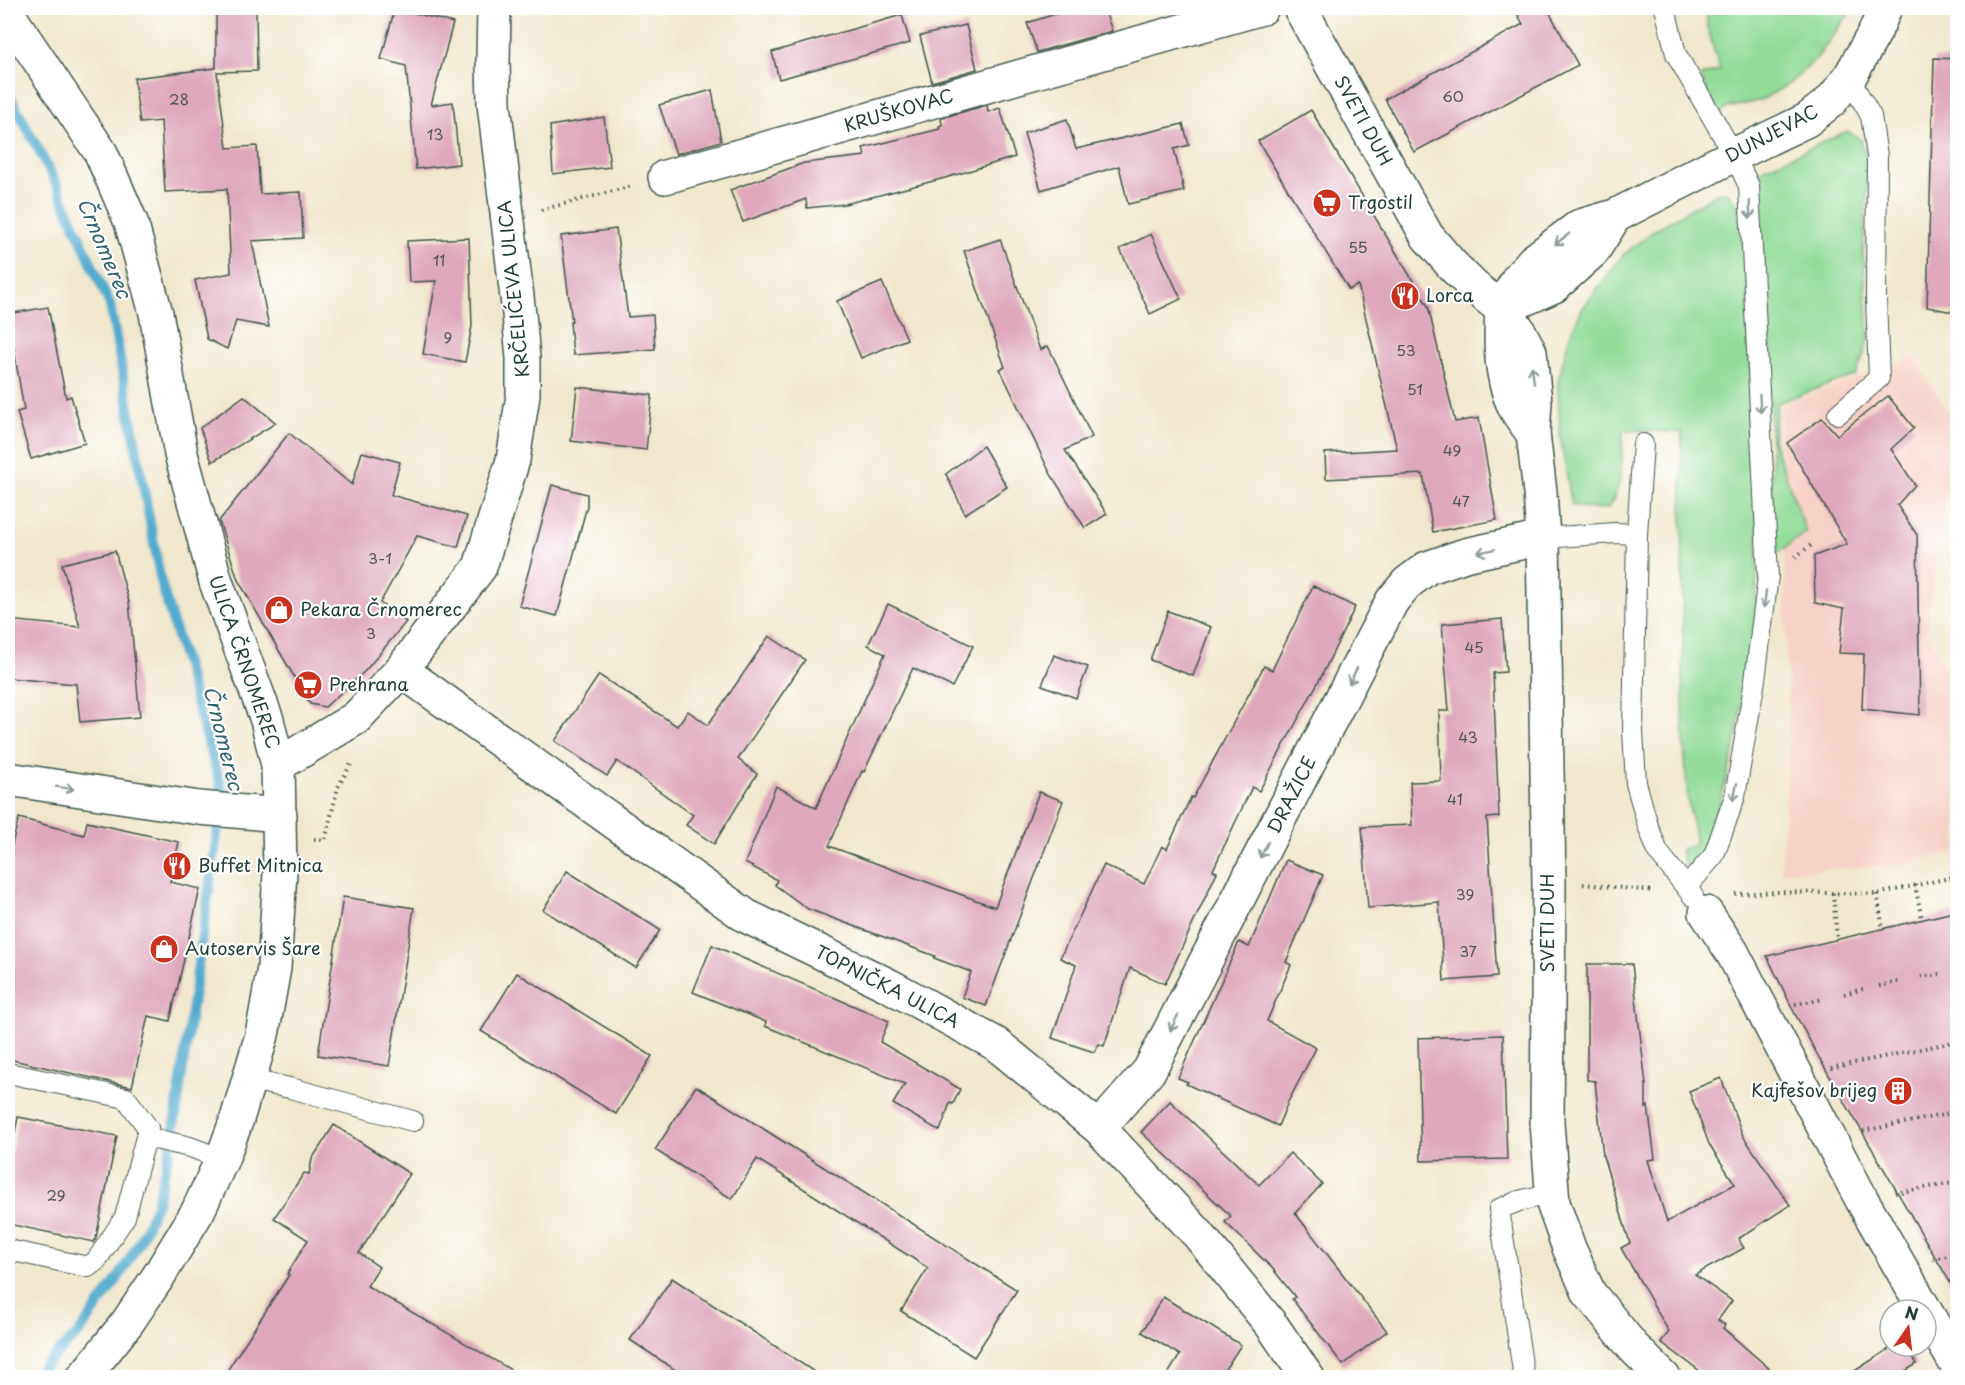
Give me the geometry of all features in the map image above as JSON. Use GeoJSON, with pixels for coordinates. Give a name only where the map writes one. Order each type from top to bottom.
{"type":"FeatureCollection","features":[{"type":"Feature","properties":{"kind":"street","name":"KRČELIĆEVA ULICA"},"geometry":{"type":"LineString","coordinates":[[278,765],[356,718],[401,670],[480,567],[513,460],[523,395],[519,314],[494,104],[495,8]]}},
{"type":"Feature","properties":{"kind":"street","name":"KRUŠKOVAC"},"geometry":{"type":"LineString","coordinates":[[665,177],[1262,8]]}},
{"type":"Feature","properties":{"kind":"street","name":"SVETI DUH"},"geometry":{"type":"LineString","coordinates":[[1300,8],[1427,236],[1459,272],[1502,309],[1502,358],[1515,407],[1533,434],[1543,538],[1549,885],[1547,1122],[1553,1203],[1569,1248],[1589,1293],[1633,1347],[1664,1377]]}},
{"type":"Feature","properties":{"kind":"street","name":"DUNJEVAC"},"geometry":{"type":"LineString","coordinates":[[1502,309],[1517,280],[1533,261],[1580,226],[1615,216],[1807,120],[1831,101],[1849,78],[1875,32],[1885,8]]}},
{"type":"Feature","properties":{"kind":"street","name":"ULICA ČRNOMEREC"},"geometry":{"type":"LineString","coordinates":[[8,14],[100,153],[130,222],[156,313],[184,464],[216,582],[267,720],[278,765],[280,873],[274,968],[262,1035],[249,1080],[222,1159],[198,1211],[127,1323],[83,1377]]}},
{"type":"Feature","properties":{"kind":"street","name":"DRAŽICE"},"geometry":{"type":"LineString","coordinates":[[1099,1128],[1149,1071],[1392,601],[1407,583],[1427,568],[1465,555],[1543,538]]}},
{"type":"Feature","properties":{"kind":"street","name":"TOPNIČKA ULICA"},"geometry":{"type":"LineString","coordinates":[[401,670],[746,916],[890,986],[996,1044],[1099,1128],[1198,1234],[1273,1327],[1308,1377]]}},
{"type":"Feature","properties":{"kind":"street"},"geometry":{"type":"LineString","coordinates":[[8,779],[199,808],[280,815]]}},
{"type":"Feature","properties":{"kind":"street"},"geometry":{"type":"LineString","coordinates":[[1696,900],[1732,952],[1862,1200],[1918,1298]]}},
{"type":"Feature","properties":{"kind":"street"},"geometry":{"type":"LineString","coordinates":[[1938,1333],[1958,1367]]}},
{"type":"Feature","properties":{"kind":"lane"},"geometry":{"type":"LineString","coordinates":[[1643,444],[1637,534],[1633,731],[1636,783],[1658,852],[1696,900],[1735,796],[1755,680],[1768,576],[1749,186],[1734,155],[1676,54],[1665,8]]}},
{"type":"Feature","properties":{"kind":"lane"},"geometry":{"type":"LineString","coordinates":[[1838,414],[1879,378],[1876,297],[1877,156],[1871,116],[1849,78]]}},
{"type":"Feature","properties":{"kind":"lane"},"geometry":{"type":"LineString","coordinates":[[1543,538],[1637,534]]}},
{"type":"Feature","properties":{"kind":"lane"},"geometry":{"type":"LineString","coordinates":[[8,1073],[126,1098],[148,1128],[149,1138],[125,1217],[96,1261],[88,1268],[8,1250]]}},
{"type":"Feature","properties":{"kind":"lane"},"geometry":{"type":"LineString","coordinates":[[249,1080],[290,1088],[413,1121]]}},
{"type":"Feature","properties":{"kind":"lane"},"geometry":{"type":"LineString","coordinates":[[149,1138],[190,1147],[222,1159]]}},
{"type":"Feature","properties":{"kind":"lane"},"geometry":{"type":"LineString","coordinates":[[1524,1377],[1499,1209],[1519,1201],[1552,1193]]}},
{"type":"Feature","properties":{"kind":"path"},"geometry":{"type":"LineString","coordinates":[[535,212],[665,177]]}},
{"type":"Feature","properties":{"kind":"path"},"geometry":{"type":"LineString","coordinates":[[314,839],[325,840],[338,787],[354,758]]}},
{"type":"Feature","properties":{"kind":"path"},"geometry":{"type":"LineString","coordinates":[[1777,892],[1877,894],[1958,876]]}},
{"type":"Feature","properties":{"kind":"path"},"geometry":{"type":"LineString","coordinates":[[1576,884],[1630,887]]}},
{"type":"Feature","properties":{"kind":"path"},"geometry":{"type":"LineString","coordinates":[[1915,885],[1922,919]]}},
{"type":"Feature","properties":{"kind":"path"},"geometry":{"type":"LineString","coordinates":[[1833,892],[1837,939]]}},
{"type":"Feature","properties":{"kind":"path"},"geometry":{"type":"LineString","coordinates":[[1877,894],[1883,929]]}},
{"type":"Feature","properties":{"kind":"path"},"geometry":{"type":"LineString","coordinates":[[1921,977],[1940,974]]}},
{"type":"Feature","properties":{"kind":"path"},"geometry":{"type":"LineString","coordinates":[[1879,986],[1898,982]]}},
{"type":"Feature","properties":{"kind":"path"},"geometry":{"type":"LineString","coordinates":[[1844,994],[1863,989]]}},
{"type":"Feature","properties":{"kind":"path"},"geometry":{"type":"LineString","coordinates":[[1821,1071],[1958,1041]]}},
{"type":"Feature","properties":{"kind":"path"},"geometry":{"type":"LineString","coordinates":[[1856,1132],[1958,1112]]}},
{"type":"Feature","properties":{"kind":"path"},"geometry":{"type":"LineString","coordinates":[[1891,1194],[1958,1182]]}},
{"type":"Feature","properties":{"kind":"shaded area"},"geometry":{"type":"Polygon","coordinates":[[[1914,357],[1956,425],[1926,631],[1957,690],[1957,850],[1903,864],[1781,872],[1789,744],[1780,406],[1914,357]]]}},
{"type":"Feature","properties":{"kind":"green space"},"geometry":{"type":"Polygon","coordinates":[[[1707,8],[1853,8],[1816,59],[1789,84],[1761,100],[1727,108],[1717,116],[1701,76],[1720,70],[1707,26],[1707,8]]]}},
{"type":"Feature","properties":{"kind":"green space"},"geometry":{"type":"Polygon","coordinates":[[[1848,131],[1861,140],[1868,163],[1863,253],[1869,336],[1856,375],[1777,403],[1773,440],[1806,532],[1774,556],[1760,170],[1848,131]]]}},
{"type":"Feature","properties":{"kind":"green space"},"geometry":{"type":"Polygon","coordinates":[[[1725,192],[1736,203],[1739,211],[1746,253],[1758,542],[1755,622],[1734,751],[1713,827],[1704,858],[1698,864],[1685,866],[1680,850],[1696,843],[1688,802],[1683,729],[1682,432],[1623,430],[1620,481],[1608,508],[1591,509],[1572,505],[1560,436],[1558,382],[1569,337],[1582,309],[1623,255],[1653,231],[1717,193],[1725,192]]]}},
{"type":"Feature","properties":{"kind":"building"},"geometry":{"type":"Polygon","coordinates":[[[216,8],[256,8],[257,71],[217,72],[227,148],[257,146],[260,194],[301,192],[303,238],[252,241],[269,327],[236,321],[227,349],[207,339],[195,280],[231,273],[227,189],[165,192],[161,121],[140,123],[134,78],[216,68],[216,8]]]}},
{"type":"Feature","properties":{"kind":"building"},"geometry":{"type":"Polygon","coordinates":[[[395,8],[453,23],[431,105],[453,102],[459,164],[416,169],[406,66],[381,59],[395,8]]]}},
{"type":"Feature","properties":{"kind":"building"},"geometry":{"type":"Polygon","coordinates":[[[1074,8],[1104,8],[1112,31],[1037,52],[1027,23],[1074,8]]]}},
{"type":"Feature","properties":{"kind":"building"},"geometry":{"type":"Polygon","coordinates":[[[1514,8],[1547,8],[1578,65],[1414,152],[1385,99],[1523,24],[1514,8]]]}},
{"type":"Feature","properties":{"kind":"building"},"geometry":{"type":"Polygon","coordinates":[[[902,15],[910,43],[779,79],[772,52],[902,15]]]}},
{"type":"Feature","properties":{"kind":"building"},"geometry":{"type":"Polygon","coordinates":[[[966,25],[977,69],[932,82],[920,36],[966,25]]]}},
{"type":"Feature","properties":{"kind":"building"},"geometry":{"type":"Polygon","coordinates":[[[1934,58],[1958,59],[1958,313],[1927,307],[1934,58]]]}},
{"type":"Feature","properties":{"kind":"building"},"geometry":{"type":"Polygon","coordinates":[[[712,90],[721,141],[676,154],[659,105],[712,90]]]}},
{"type":"Feature","properties":{"kind":"building"},"geometry":{"type":"Polygon","coordinates":[[[987,105],[988,112],[1000,108],[1015,157],[845,204],[807,208],[806,199],[743,222],[730,190],[804,163],[865,156],[863,148],[940,129],[941,118],[987,105]]]}},
{"type":"Feature","properties":{"kind":"building"},"geometry":{"type":"Polygon","coordinates":[[[1311,110],[1428,306],[1455,422],[1479,418],[1497,520],[1433,532],[1423,474],[1326,479],[1325,453],[1397,449],[1358,285],[1349,290],[1258,141],[1311,110]]]}},
{"type":"Feature","properties":{"kind":"building"},"geometry":{"type":"Polygon","coordinates":[[[604,117],[610,167],[553,174],[550,126],[604,117]]]}},
{"type":"Feature","properties":{"kind":"building"},"geometry":{"type":"Polygon","coordinates":[[[1067,119],[1076,149],[1183,124],[1189,145],[1174,149],[1184,191],[1128,204],[1119,166],[1041,190],[1024,133],[1067,119]]]}},
{"type":"Feature","properties":{"kind":"building"},"geometry":{"type":"Polygon","coordinates":[[[616,229],[628,317],[653,315],[655,349],[573,355],[570,322],[572,322],[561,236],[616,229]]]}},
{"type":"Feature","properties":{"kind":"building"},"geometry":{"type":"Polygon","coordinates":[[[1151,234],[1181,299],[1150,314],[1120,249],[1151,234]]]}},
{"type":"Feature","properties":{"kind":"building"},"geometry":{"type":"Polygon","coordinates":[[[469,238],[472,326],[465,362],[423,354],[436,281],[409,282],[407,241],[469,238]]]}},
{"type":"Feature","properties":{"kind":"building"},"geometry":{"type":"Polygon","coordinates":[[[1000,239],[1040,350],[1048,346],[1092,437],[1065,450],[1107,514],[1085,528],[1050,473],[1000,369],[1005,367],[964,251],[1000,239]]]}},
{"type":"Feature","properties":{"kind":"building"},"geometry":{"type":"Polygon","coordinates":[[[882,282],[907,339],[861,358],[837,301],[882,282]]]}},
{"type":"Feature","properties":{"kind":"building"},"geometry":{"type":"Polygon","coordinates":[[[48,307],[66,398],[71,396],[85,443],[31,459],[17,412],[24,410],[8,314],[48,307]]]}},
{"type":"Feature","properties":{"kind":"building"},"geometry":{"type":"Polygon","coordinates":[[[577,387],[652,395],[646,450],[571,441],[577,387]]]}},
{"type":"Feature","properties":{"kind":"building"},"geometry":{"type":"Polygon","coordinates":[[[244,396],[276,423],[212,462],[200,428],[244,396]]]}},
{"type":"Feature","properties":{"kind":"building"},"geometry":{"type":"Polygon","coordinates":[[[1888,396],[1914,428],[1891,449],[1915,485],[1897,505],[1917,535],[1920,715],[1862,709],[1864,654],[1839,653],[1844,609],[1815,603],[1814,556],[1847,544],[1787,443],[1822,418],[1837,435],[1888,396]]]}},
{"type":"Feature","properties":{"kind":"building"},"geometry":{"type":"Polygon","coordinates":[[[289,433],[352,485],[362,452],[400,462],[391,495],[467,516],[458,547],[417,536],[380,603],[406,622],[365,671],[325,707],[310,704],[238,580],[219,521],[289,433]]]}},
{"type":"Feature","properties":{"kind":"building"},"geometry":{"type":"Polygon","coordinates":[[[983,446],[1007,487],[965,514],[946,474],[983,446]]]}},
{"type":"Feature","properties":{"kind":"building"},"geometry":{"type":"Polygon","coordinates":[[[552,485],[587,494],[587,506],[557,616],[519,606],[552,485]]]}},
{"type":"Feature","properties":{"kind":"building"},"geometry":{"type":"Polygon","coordinates":[[[115,551],[129,602],[140,717],[80,722],[76,684],[8,678],[8,620],[80,627],[62,564],[115,551]]]}},
{"type":"Feature","properties":{"kind":"building"},"geometry":{"type":"Polygon","coordinates":[[[1313,586],[1355,607],[1322,675],[1259,791],[1252,787],[1213,870],[1217,872],[1165,984],[1130,968],[1104,1046],[1099,1044],[1094,1052],[1052,1038],[1076,965],[1060,958],[1104,865],[1144,884],[1162,846],[1167,849],[1191,797],[1193,798],[1264,666],[1272,670],[1313,586]]]}},
{"type":"Feature","properties":{"kind":"building"},"geometry":{"type":"Polygon","coordinates":[[[888,604],[973,646],[952,687],[913,668],[864,772],[862,771],[829,846],[995,907],[1039,792],[1063,801],[986,1006],[962,997],[971,972],[934,958],[935,956],[808,909],[775,885],[777,880],[745,863],[776,786],[816,808],[885,654],[868,645],[888,604]]]}},
{"type":"Feature","properties":{"kind":"building"},"geometry":{"type":"Polygon","coordinates":[[[1168,611],[1211,627],[1193,676],[1150,660],[1168,611]]]}},
{"type":"Feature","properties":{"kind":"building"},"geometry":{"type":"Polygon","coordinates":[[[1502,619],[1506,672],[1493,673],[1499,817],[1487,818],[1497,977],[1444,981],[1439,902],[1368,908],[1362,827],[1412,825],[1410,782],[1441,781],[1439,711],[1449,711],[1442,624],[1502,619]]]}},
{"type":"Feature","properties":{"kind":"building"},"geometry":{"type":"Polygon","coordinates":[[[769,636],[805,660],[738,759],[757,774],[714,844],[686,825],[693,815],[617,761],[607,776],[555,741],[599,675],[677,726],[688,711],[708,725],[769,636]]]}},
{"type":"Feature","properties":{"kind":"building"},"geometry":{"type":"Polygon","coordinates":[[[1054,655],[1088,667],[1076,698],[1042,685],[1054,655]]]}},
{"type":"Feature","properties":{"kind":"building"},"geometry":{"type":"Polygon","coordinates":[[[19,818],[84,835],[87,822],[179,842],[170,882],[200,889],[170,1021],[148,1016],[132,1087],[8,1059],[8,859],[19,818]]]}},
{"type":"Feature","properties":{"kind":"building"},"geometry":{"type":"Polygon","coordinates":[[[1286,860],[1323,875],[1286,962],[1291,965],[1267,1021],[1316,1048],[1278,1126],[1186,1084],[1188,1082],[1178,1078],[1239,942],[1249,947],[1286,860]]]}},
{"type":"Feature","properties":{"kind":"building"},"geometry":{"type":"Polygon","coordinates":[[[567,871],[660,930],[636,968],[543,910],[567,871]]]}},
{"type":"Feature","properties":{"kind":"building"},"geometry":{"type":"Polygon","coordinates":[[[343,897],[414,908],[389,1066],[318,1055],[343,897]]]}},
{"type":"Feature","properties":{"kind":"building","name":"Kajfešov brijeg"},"geometry":{"type":"Polygon","coordinates":[[[1958,911],[1958,1296],[1822,1063],[1767,956],[1958,911]]]}},
{"type":"Feature","properties":{"kind":"building"},"geometry":{"type":"Polygon","coordinates":[[[712,945],[889,1021],[880,1042],[960,1089],[953,1104],[950,1103],[940,1131],[893,1104],[905,1084],[765,1026],[766,1022],[693,992],[712,945]]]}},
{"type":"Feature","properties":{"kind":"building"},"geometry":{"type":"Polygon","coordinates":[[[1587,964],[1632,964],[1646,1085],[1646,1108],[1648,1106],[1655,1159],[1648,1160],[1667,1222],[1735,1184],[1709,1144],[1689,1091],[1721,1078],[1743,1136],[1790,1205],[1738,1239],[1744,1248],[1695,1275],[1732,1301],[1718,1320],[1725,1325],[1723,1328],[1779,1377],[1708,1377],[1661,1342],[1669,1332],[1621,1248],[1630,1243],[1603,1156],[1595,1081],[1587,1080],[1587,964]]]}},
{"type":"Feature","properties":{"kind":"building"},"geometry":{"type":"Polygon","coordinates":[[[517,973],[652,1056],[616,1114],[481,1031],[517,973]]]}},
{"type":"Feature","properties":{"kind":"building"},"geometry":{"type":"Polygon","coordinates":[[[1503,1035],[1507,1159],[1421,1161],[1418,1038],[1503,1035]]]}},
{"type":"Feature","properties":{"kind":"building"},"geometry":{"type":"Polygon","coordinates":[[[696,1086],[1017,1290],[974,1357],[901,1311],[928,1268],[757,1159],[732,1199],[655,1150],[696,1086]]]}},
{"type":"Feature","properties":{"kind":"building"},"geometry":{"type":"Polygon","coordinates":[[[1170,1101],[1259,1185],[1290,1153],[1322,1184],[1295,1213],[1387,1331],[1343,1365],[1292,1299],[1295,1297],[1273,1269],[1225,1222],[1231,1216],[1141,1132],[1170,1101]]]}},
{"type":"Feature","properties":{"kind":"building"},"geometry":{"type":"Polygon","coordinates":[[[18,1117],[117,1136],[94,1242],[8,1224],[8,1168],[18,1117]]]}},
{"type":"Feature","properties":{"kind":"building"},"geometry":{"type":"Polygon","coordinates":[[[334,1125],[410,1174],[359,1253],[379,1267],[367,1286],[523,1377],[223,1377],[289,1275],[287,1274],[308,1240],[274,1218],[304,1173],[309,1174],[312,1159],[334,1125]]]}},
{"type":"Feature","properties":{"kind":"building"},"geometry":{"type":"Polygon","coordinates":[[[672,1278],[822,1377],[686,1377],[630,1340],[672,1278]]]}},
{"type":"Feature","properties":{"kind":"building"},"geometry":{"type":"Polygon","coordinates":[[[1163,1297],[1241,1345],[1220,1377],[1166,1377],[1180,1355],[1142,1332],[1163,1297]]]}},
{"type":"Feature","properties":{"kind":"building"},"geometry":{"type":"Polygon","coordinates":[[[1878,1356],[1878,1358],[1913,1358],[1917,1364],[1895,1377],[1845,1377],[1878,1356]]]}},
{"type":"Feature","properties":{"kind":"waterway","name":"Črnomerec"},"geometry":{"type":"LineString","coordinates":[[8,92],[54,179],[110,305],[161,582],[223,794],[172,1142],[156,1205],[140,1241],[119,1277],[79,1333],[31,1378]]}},
{"type":"Feature","properties":{"kind":"place","name":"Trgostil"},"geometry":{"type":"Point","coordinates":[1327,203]}},
{"type":"Feature","properties":{"kind":"place","name":"Lorca"},"geometry":{"type":"Point","coordinates":[1405,296]}},
{"type":"Feature","properties":{"kind":"place","name":"Pekara Črnomerec"},"geometry":{"type":"Point","coordinates":[279,610]}},
{"type":"Feature","properties":{"kind":"place","name":"Prehrana"},"geometry":{"type":"Point","coordinates":[308,685]}},
{"type":"Feature","properties":{"kind":"place","name":"Buffet Mitnica"},"geometry":{"type":"Point","coordinates":[177,866]}},
{"type":"Feature","properties":{"kind":"place","name":"Autoservis Šare"},"geometry":{"type":"Point","coordinates":[164,949]}},
{"type":"Feature","properties":{"kind":"place","name":"Kajfešov brijeg"},"geometry":{"type":"Point","coordinates":[1898,1091]}}]}
